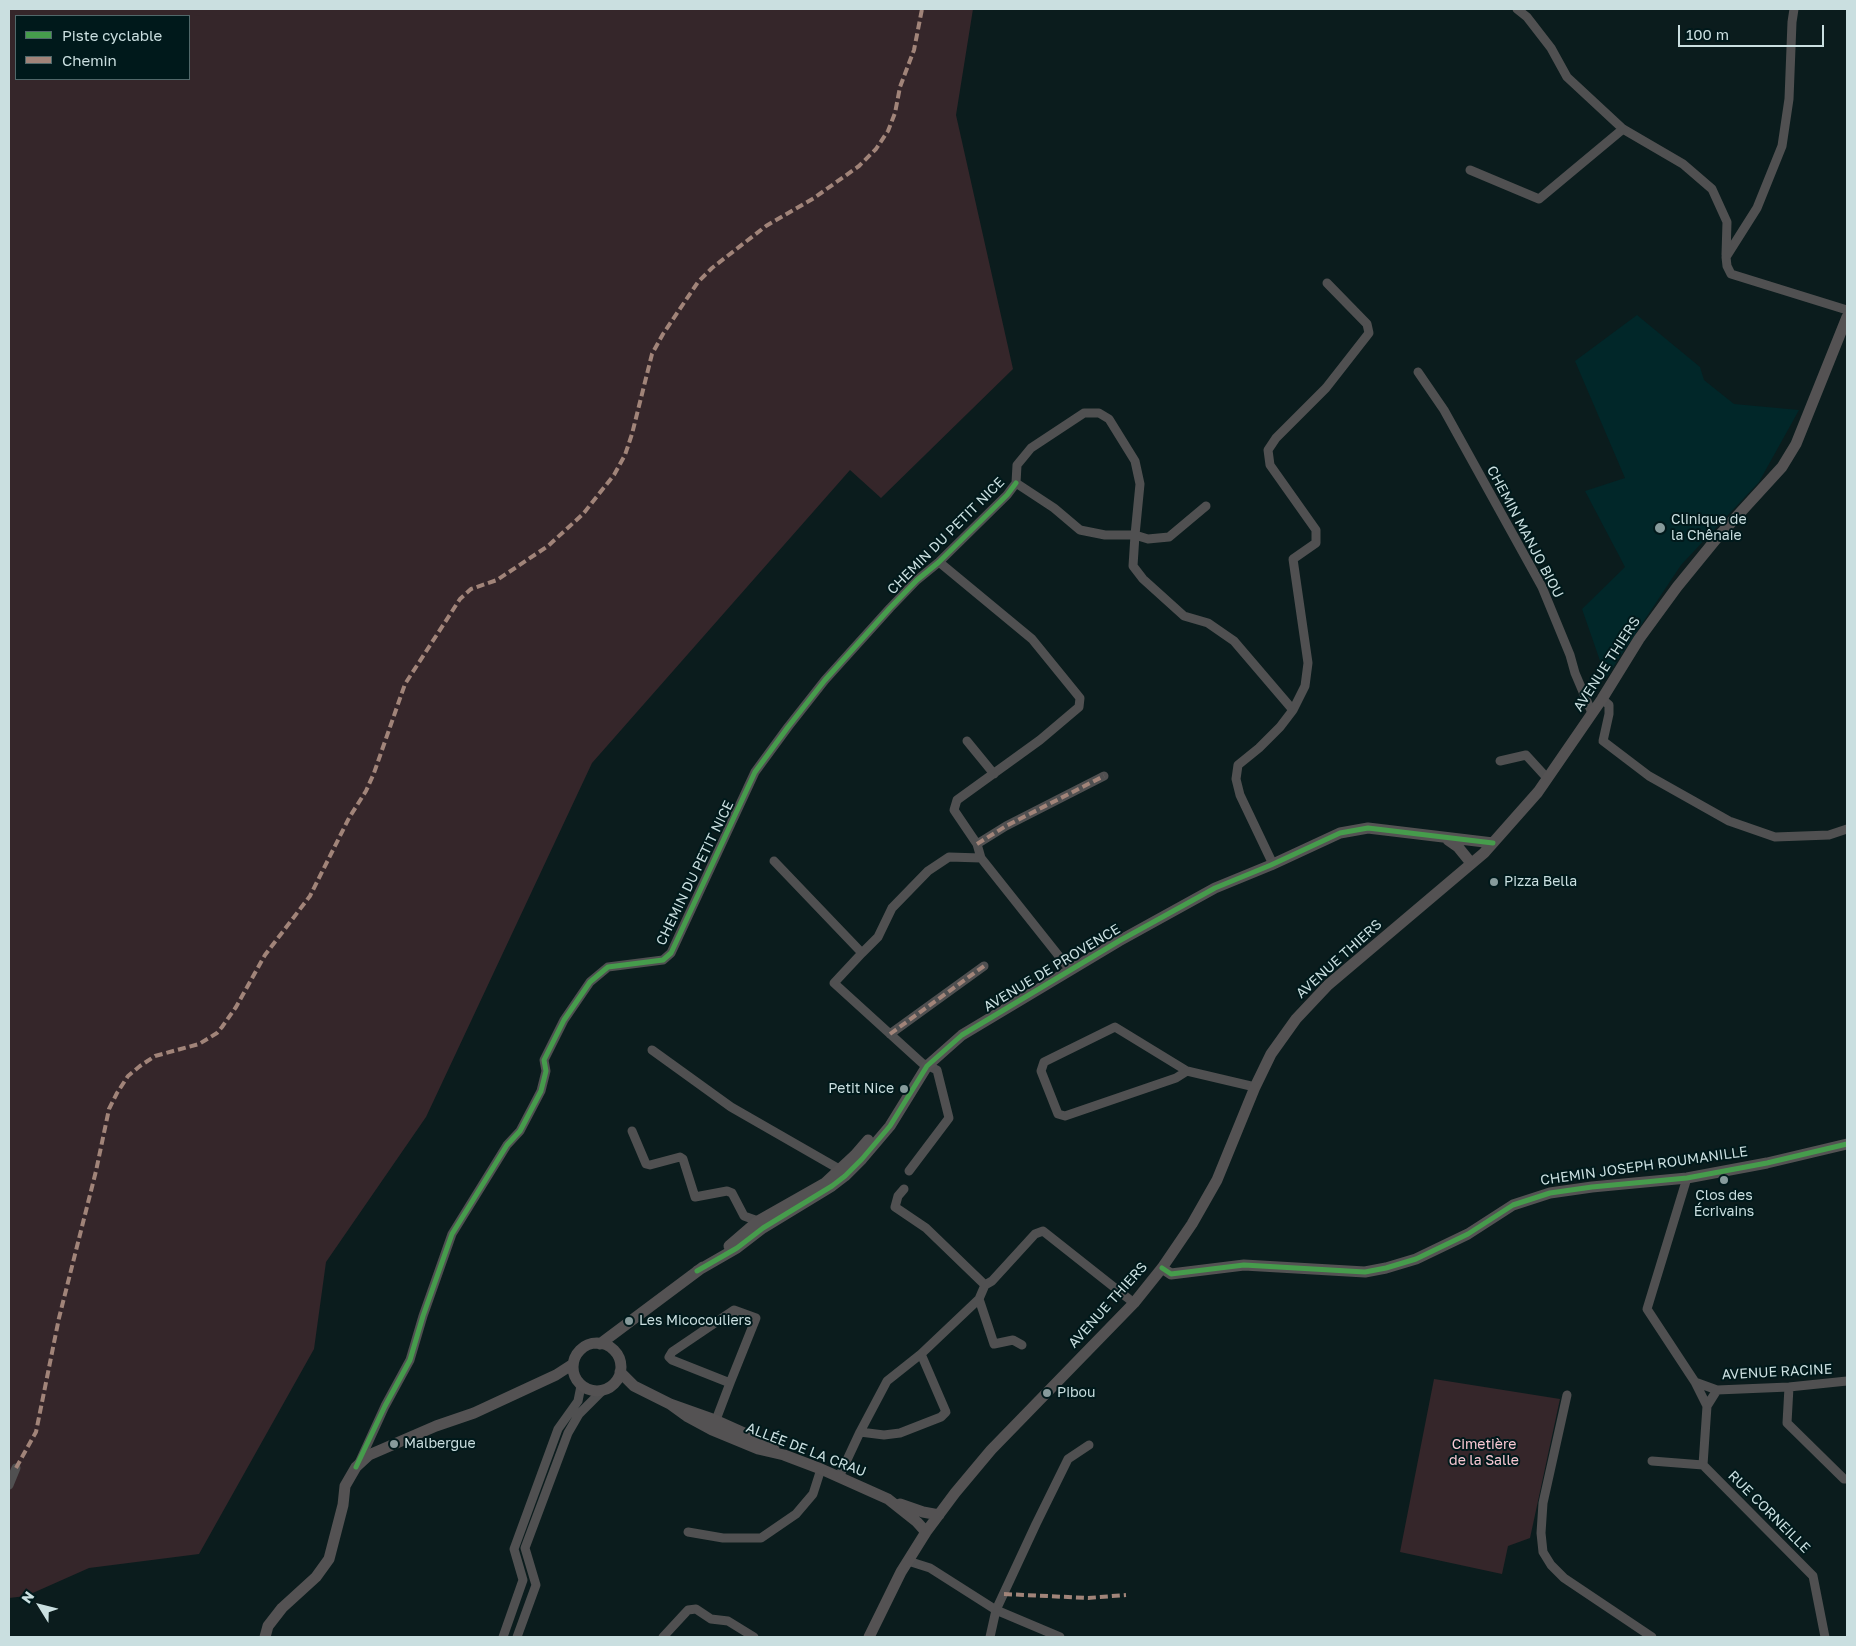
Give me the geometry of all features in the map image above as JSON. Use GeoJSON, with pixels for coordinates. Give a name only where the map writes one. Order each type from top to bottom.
{"type":"FeatureCollection","features":[{"type":"Feature","properties":{"kind":"street"},"geometry":{"type":"LineString","coordinates":[[1517,9],[1527,17],[1551,48],[1567,77],[1623,129],[1683,164],[1712,189],[1727,222],[1726,266],[1730,274],[1847,310]]}},
{"type":"Feature","properties":{"kind":"street"},"geometry":{"type":"LineString","coordinates":[[1726,257],[1757,208],[1782,146],[1789,99],[1794,9]]}},
{"type":"Feature","properties":{"kind":"street"},"geometry":{"type":"LineString","coordinates":[[1470,170],[1539,199],[1623,129]]}},
{"type":"Feature","properties":{"kind":"street"},"geometry":{"type":"LineString","coordinates":[[1271,865],[1271,860],[1240,795],[1236,779],[1238,765],[1280,727],[1293,710],[1304,686],[1308,663],[1294,559],[1316,542],[1316,530],[1270,465],[1268,450],[1276,438],[1326,388],[1369,333],[1367,324],[1327,283]]}},
{"type":"Feature","properties":{"kind":"street","name":"AVENUE THIERS"},"geometry":{"type":"LineString","coordinates":[[869,1637],[908,1561],[939,1515],[991,1450],[1134,1303],[1162,1268],[1192,1224],[1217,1180],[1255,1087],[1271,1054],[1296,1019],[1328,985],[1493,843],[1538,792],[1602,699],[1639,639],[1677,587],[1782,467],[1796,444],[1847,317]]}},
{"type":"Feature","properties":{"kind":"street","name":"CHEMIN MANJO BIOU"},"geometry":{"type":"LineString","coordinates":[[1418,372],[1444,410],[1542,587],[1592,713]]}},
{"type":"Feature","properties":{"kind":"street"},"geometry":{"type":"LineString","coordinates":[[1206,506],[1169,537],[1148,538],[1135,535],[1105,534],[1080,530],[1054,508],[1016,483],[1017,465],[1031,448],[1084,413],[1099,413],[1109,419],[1124,440],[1135,461],[1140,484],[1135,535],[1133,566],[1143,580],[1184,616],[1208,623],[1234,641],[1293,710]]}},
{"type":"Feature","properties":{"kind":"street","name":"CHEMIN DU PETIT NICE"},"geometry":{"type":"LineString","coordinates":[[356,1468],[385,1406],[410,1360],[423,1316],[452,1234],[507,1145],[520,1131],[541,1091],[546,1071],[544,1060],[564,1020],[590,982],[608,967],[663,960],[671,953],[755,772],[788,726],[826,680],[917,580],[939,562],[1007,495],[1016,483]]}},
{"type":"Feature","properties":{"kind":"street"},"geometry":{"type":"LineString","coordinates":[[939,562],[1032,639],[1080,698],[1079,707],[1040,740],[957,800],[954,810],[977,844],[982,858],[1069,968]]}},
{"type":"Feature","properties":{"kind":"street"},"geometry":{"type":"LineString","coordinates":[[1602,699],[1609,705],[1603,741],[1649,776],[1729,821],[1775,837],[1829,835],[1847,829]]}},
{"type":"Feature","properties":{"kind":"street"},"geometry":{"type":"LineString","coordinates":[[967,741],[994,774]]}},
{"type":"Feature","properties":{"kind":"street"},"geometry":{"type":"LineString","coordinates":[[1500,761],[1526,755],[1547,778]]}},
{"type":"Feature","properties":{"kind":"street"},"geometry":{"type":"LineString","coordinates":[[977,844],[1006,826],[1104,776]]}},
{"type":"Feature","properties":{"kind":"street","name":"AVENUE DE PROVENCE"},"geometry":{"type":"LineString","coordinates":[[600,1344],[697,1271],[737,1248],[760,1225],[832,1186],[842,1173],[862,1159],[890,1126],[925,1064],[962,1036],[1069,968],[1215,888],[1271,865],[1340,833],[1368,828],[1493,843]]}},
{"type":"Feature","properties":{"kind":"street"},"geometry":{"type":"LineString","coordinates":[[1444,838],[1458,846],[1471,863]]}},
{"type":"Feature","properties":{"kind":"street"},"geometry":{"type":"LineString","coordinates":[[909,1171],[949,1118],[937,1070],[925,1064],[834,983],[878,937],[892,908],[928,871],[949,857],[982,858]]}},
{"type":"Feature","properties":{"kind":"street"},"geometry":{"type":"LineString","coordinates":[[774,861],[862,953]]}},
{"type":"Feature","properties":{"kind":"street"},"geometry":{"type":"LineString","coordinates":[[890,1034],[984,966]]}},
{"type":"Feature","properties":{"kind":"street"},"geometry":{"type":"LineString","coordinates":[[1187,1071],[1176,1078],[1065,1116],[1058,1114],[1041,1071],[1044,1062],[1115,1027],[1187,1071],[1255,1087]]}},
{"type":"Feature","properties":{"kind":"street"},"geometry":{"type":"LineString","coordinates":[[652,1050],[731,1107],[842,1173]]}},
{"type":"Feature","properties":{"kind":"street"},"geometry":{"type":"LineString","coordinates":[[632,1131],[646,1164],[650,1165],[680,1157],[695,1198],[727,1191],[732,1193],[744,1216],[760,1225]]}},
{"type":"Feature","properties":{"kind":"street","name":"CHEMIN JOSEPH ROUMANILLE"},"geometry":{"type":"LineString","coordinates":[[1162,1268],[1171,1274],[1244,1265],[1365,1272],[1416,1259],[1468,1234],[1513,1205],[1550,1193],[1687,1178],[1767,1163],[1847,1144]]}},
{"type":"Feature","properties":{"kind":"street"},"geometry":{"type":"LineString","coordinates":[[1687,1178],[1647,1309],[1695,1382],[1707,1406]]}},
{"type":"Feature","properties":{"kind":"street"},"geometry":{"type":"LineString","coordinates":[[904,1190],[898,1196],[895,1207],[926,1228],[985,1285]]}},
{"type":"Feature","properties":{"kind":"street"},"geometry":{"type":"LineString","coordinates":[[839,1477],[860,1432],[887,1382],[921,1354],[979,1300],[985,1285],[992,1281],[1035,1234],[1043,1231],[1134,1303]]}},
{"type":"Feature","properties":{"kind":"street"},"geometry":{"type":"LineString","coordinates":[[979,1300],[994,1344],[1013,1340],[1022,1345]]}},
{"type":"Feature","properties":{"kind":"street"},"geometry":{"type":"LineString","coordinates":[[714,1425],[756,1318],[734,1310],[672,1352],[669,1357],[672,1360],[730,1383]]}},
{"type":"Feature","properties":{"kind":"street"},"geometry":{"type":"LineString","coordinates":[[614,1350],[624,1326]]}},
{"type":"Feature","properties":{"kind":"street"},"geometry":{"type":"LineString","coordinates":[[503,1637],[523,1580],[514,1549],[558,1429],[578,1401],[578,1382],[573,1364],[575,1357],[585,1346],[600,1344],[614,1350],[621,1364],[619,1377],[579,1414],[568,1433],[525,1548],[536,1585],[517,1637]]}},
{"type":"Feature","properties":{"kind":"street"},"geometry":{"type":"LineString","coordinates":[[860,1432],[884,1435],[900,1433],[941,1417],[946,1412],[921,1354]]}},
{"type":"Feature","properties":{"kind":"street"},"geometry":{"type":"LineString","coordinates":[[265,1637],[268,1626],[282,1608],[316,1577],[330,1559],[343,1506],[345,1486],[356,1468],[369,1455],[436,1426],[474,1414],[556,1375],[573,1364]]}},
{"type":"Feature","properties":{"kind":"street"},"geometry":{"type":"LineString","coordinates":[[620,1372],[634,1386]]}},
{"type":"Feature","properties":{"kind":"street"},"geometry":{"type":"LineString","coordinates":[[556,1375],[578,1382],[588,1390],[634,1386]]}},
{"type":"Feature","properties":{"kind":"street","name":"AVENUE RACINE"},"geometry":{"type":"LineString","coordinates":[[1695,1382],[1716,1390],[1789,1387],[1847,1381]]}},
{"type":"Feature","properties":{"kind":"street","name":"ALLÉE DE LA CRAU"},"geometry":{"type":"LineString","coordinates":[[634,1386],[714,1425],[762,1441],[784,1455],[821,1469],[892,1502],[917,1522],[926,1532]]}},
{"type":"Feature","properties":{"kind":"street"},"geometry":{"type":"LineString","coordinates":[[1789,1387],[1787,1423],[1846,1480]]}},
{"type":"Feature","properties":{"kind":"street"},"geometry":{"type":"LineString","coordinates":[[1652,1461],[1703,1465],[1707,1406],[1716,1390]]}},
{"type":"Feature","properties":{"kind":"street"},"geometry":{"type":"LineString","coordinates":[[1567,1395],[1543,1503],[1541,1533],[1543,1552],[1551,1565],[1564,1578],[1652,1637]]}},
{"type":"Feature","properties":{"kind":"street"},"geometry":{"type":"LineString","coordinates":[[990,1637],[996,1610],[1068,1459],[1089,1445]]}},
{"type":"Feature","properties":{"kind":"street","name":"RUE CORNEILLE"},"geometry":{"type":"LineString","coordinates":[[1703,1465],[1813,1576],[1825,1637]]}},
{"type":"Feature","properties":{"kind":"street"},"geometry":{"type":"LineString","coordinates":[[9,1486],[16,1468]]}},
{"type":"Feature","properties":{"kind":"street"},"geometry":{"type":"LineString","coordinates":[[688,1532],[723,1538],[762,1538],[796,1514],[813,1494],[821,1469]]}},
{"type":"Feature","properties":{"kind":"street"},"geometry":{"type":"LineString","coordinates":[[892,1502],[922,1512],[939,1515]]}},
{"type":"Feature","properties":{"kind":"street"},"geometry":{"type":"LineString","coordinates":[[908,1561],[930,1568],[996,1610],[1060,1637]]}},
{"type":"Feature","properties":{"kind":"street"},"geometry":{"type":"LineString","coordinates":[[663,1637],[688,1610],[696,1610],[711,1619],[728,1621],[754,1637]]}},
{"type":"Feature","properties":{"kind":"shaded area","name":"Clinique de la Chênaie"},"geometry":{"type":"Polygon","coordinates":[[[1637,315],[1700,367],[1704,380],[1734,404],[1799,410],[1759,482],[1681,565],[1606,678],[1582,609],[1625,567],[1585,491],[1625,478],[1575,361],[1637,315]]]}},
{"type":"Feature","properties":{"kind":"green space"},"geometry":{"type":"Polygon","coordinates":[[[9,9],[973,9],[956,115],[1013,369],[881,498],[850,470],[592,763],[426,1117],[326,1262],[314,1349],[199,1554],[89,1568],[26,1596],[9,1598],[9,9]]]}},
{"type":"Feature","properties":{"kind":"green space","name":"Cimetière de la Salle"},"geometry":{"type":"Polygon","coordinates":[[[1434,1379],[1560,1399],[1530,1538],[1508,1546],[1502,1574],[1400,1552],[1434,1379]]]}},
{"type":"Feature","properties":{"kind":"marked path"},"geometry":{"type":"LineString","coordinates":[[16,1468],[36,1432],[59,1318],[96,1171],[109,1109],[117,1093],[128,1076],[155,1056],[199,1044],[217,1033],[222,1027],[236,1007],[265,955],[310,896],[349,818],[366,791],[405,684],[460,599],[471,589],[497,580],[548,546],[583,514],[614,475],[625,455],[632,434],[652,354],[698,282],[712,268],[766,226],[814,198],[859,166],[876,149],[888,131],[895,113],[900,87],[914,50],[922,9]]}},
{"type":"Feature","properties":{"kind":"marked path"},"geometry":{"type":"LineString","coordinates":[[977,844],[1006,826],[1104,776]]}},
{"type":"Feature","properties":{"kind":"marked path"},"geometry":{"type":"LineString","coordinates":[[890,1034],[984,966]]}},
{"type":"Feature","properties":{"kind":"marked path"},"geometry":{"type":"LineString","coordinates":[[1004,1594],[1088,1598],[1126,1595]]}},
{"type":"Feature","properties":{"kind":"cycle path"},"geometry":{"type":"LineString","coordinates":[[356,1467],[385,1406],[410,1360],[423,1316],[452,1234],[507,1145],[520,1131],[541,1091],[546,1071],[544,1060],[564,1020],[590,982],[608,967],[663,960],[671,953],[755,772],[788,727],[825,680],[890,608],[1007,495],[1016,483]]}},
{"type":"Feature","properties":{"kind":"cycle path"},"geometry":{"type":"LineString","coordinates":[[697,1271],[737,1248],[763,1228],[845,1176],[890,1126],[927,1066],[962,1035],[1119,941],[1215,888],[1271,865],[1340,833],[1368,828],[1493,843]]}},
{"type":"Feature","properties":{"kind":"cycle path"},"geometry":{"type":"LineString","coordinates":[[1162,1268],[1171,1274],[1244,1265],[1365,1272],[1416,1259],[1468,1234],[1513,1205],[1550,1193],[1687,1178],[1767,1163],[1847,1144]]}},
{"type":"Feature","properties":{"kind":"place","name":"Clinique de la Chênaie"},"geometry":{"type":"Point","coordinates":[1660,528]}},
{"type":"Feature","properties":{"kind":"place","name":"Pizza Bella"},"geometry":{"type":"Point","coordinates":[1494,882]}},
{"type":"Feature","properties":{"kind":"place","name":"Petit Nice"},"geometry":{"type":"Point","coordinates":[904,1089]}},
{"type":"Feature","properties":{"kind":"place","name":"Clos des Écrivains"},"geometry":{"type":"Point","coordinates":[1724,1180]}},
{"type":"Feature","properties":{"kind":"place","name":"Les Micocouliers"},"geometry":{"type":"Point","coordinates":[629,1321]}},
{"type":"Feature","properties":{"kind":"place","name":"Pibou"},"geometry":{"type":"Point","coordinates":[1047,1393]}},
{"type":"Feature","properties":{"kind":"place","name":"Malbergue"},"geometry":{"type":"Point","coordinates":[394,1444]}}]}
